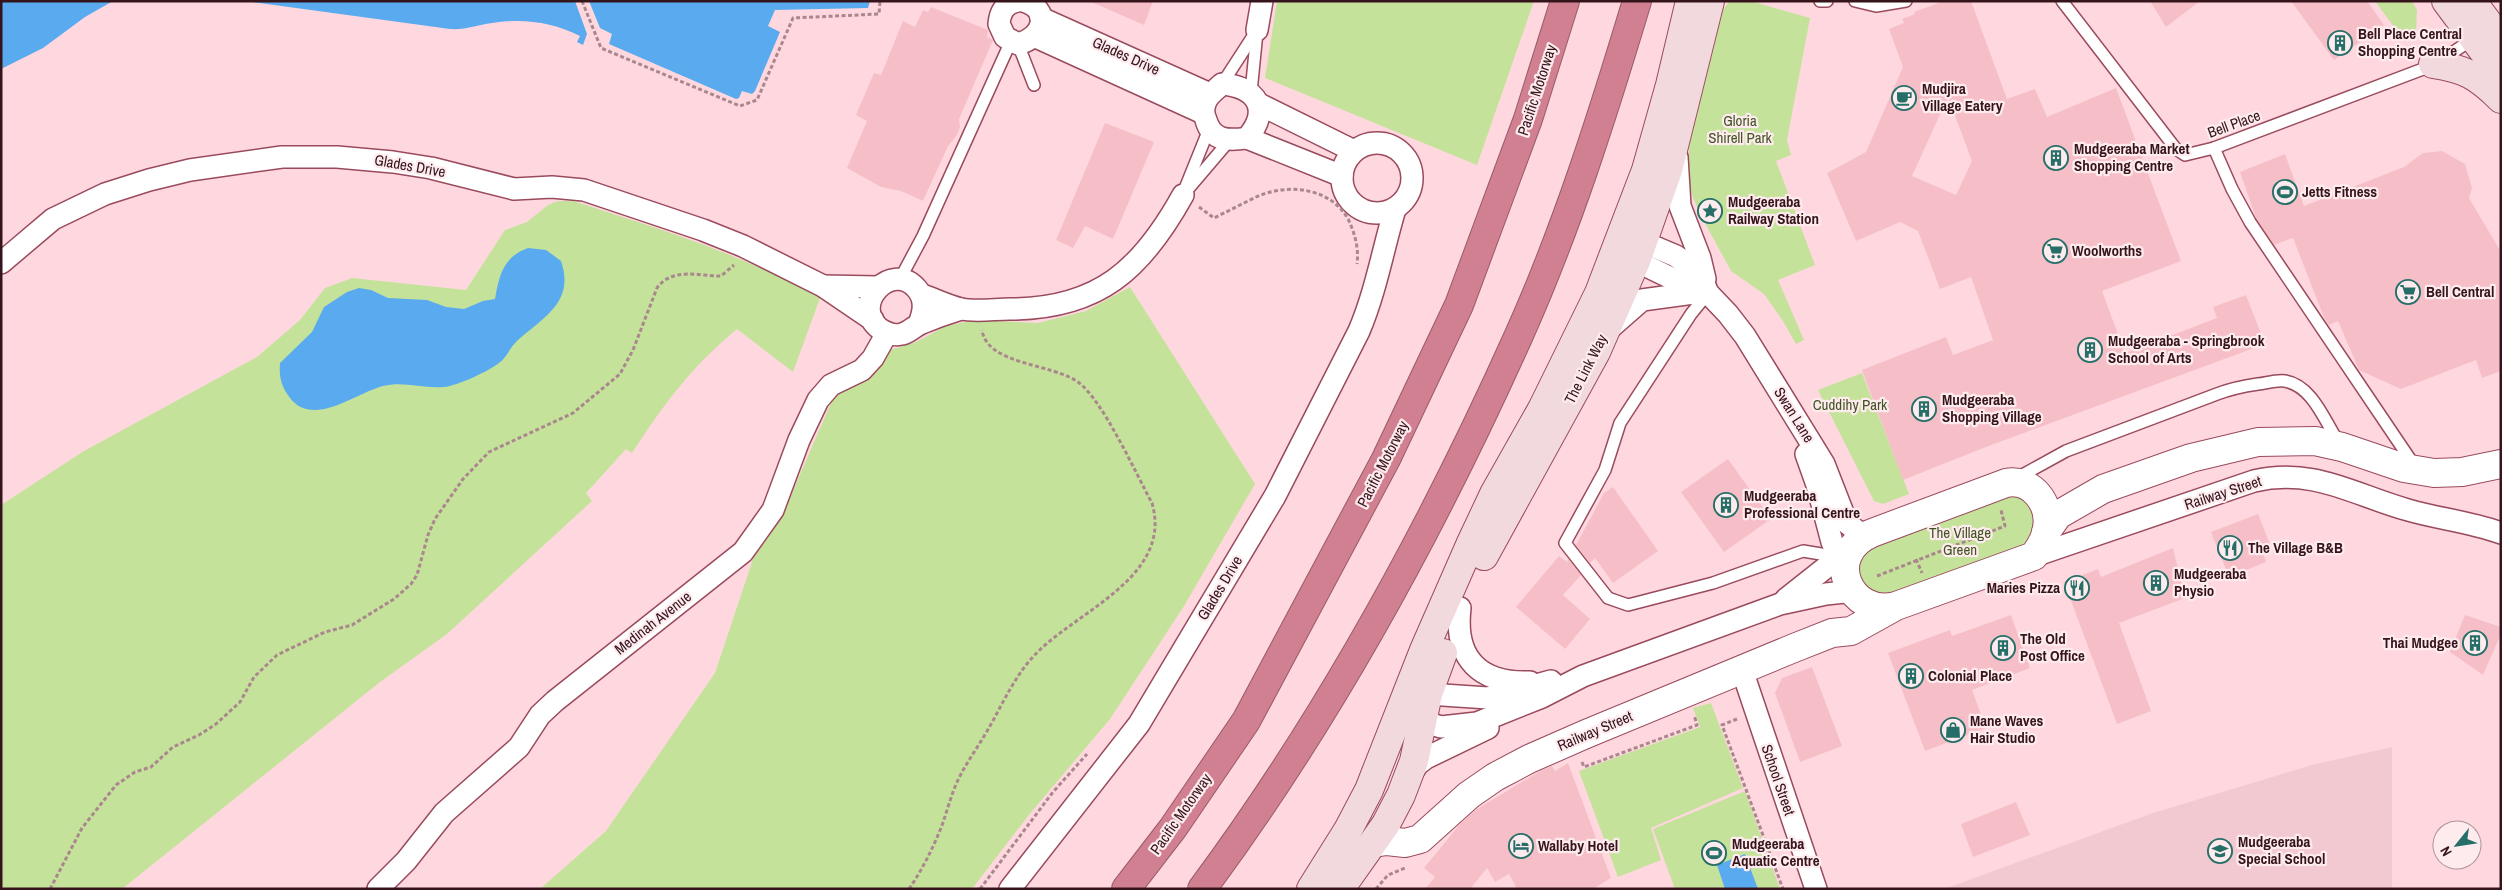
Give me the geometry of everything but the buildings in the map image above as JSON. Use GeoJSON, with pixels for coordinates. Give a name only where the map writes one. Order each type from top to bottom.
{"type":"FeatureCollection","features":[{"type":"Feature","properties":{"kind":"highway","name":"Pacific Motorway"},"geometry":{"type":"LineString","coordinates":[[1126,889],[1173,828],[1246,721],[1386,459],[1459,305],[1528,119],[1565,1]]}},
{"type":"Feature","properties":{"kind":"highway"},"geometry":{"type":"LineString","coordinates":[[1202,889],[1295,754],[1365,639],[1426,528],[1519,334],[1554,248],[1587,156],[1637,1]]}},
{"type":"Feature","properties":{"kind":"main road"},"geometry":{"type":"LineString","coordinates":[[1311,889],[1352,824],[1416,697],[1435,625],[1490,503],[1542,408],[1599,293],[1633,249],[1639,191],[1658,132],[1690,1]]}},
{"type":"Feature","properties":{"kind":"main road","name":"The Link Way"},"geometry":{"type":"LineString","coordinates":[[1416,697],[1486,551],[1606,331],[1633,249],[1663,187],[1678,137],[1710,1]]}},
{"type":"Feature","properties":{"kind":"main road"},"geometry":{"type":"LineString","coordinates":[[2446,1],[2488,34]]}},
{"type":"Feature","properties":{"kind":"main road"},"geometry":{"type":"LineString","coordinates":[[2472,1],[2488,34],[2501,75]]}},
{"type":"Feature","properties":{"kind":"main road"},"geometry":{"type":"LineString","coordinates":[[2432,64],[2457,68],[2473,74],[2501,99]]}},
{"type":"Feature","properties":{"kind":"main road"},"geometry":{"type":"LineString","coordinates":[[1340,889],[1373,844],[1394,810],[1408,778],[1422,721],[1416,697]]}},
{"type":"Feature","properties":{"kind":"street"},"geometry":{"type":"LineString","coordinates":[[1018,1],[1008,5],[1000,17],[1001,31],[1026,35]]}},
{"type":"Feature","properties":{"kind":"street","name":"Glades Drive"},"geometry":{"type":"LineString","coordinates":[[1023,1],[1036,9],[1026,35],[1211,105]]}},
{"type":"Feature","properties":{"kind":"street"},"geometry":{"type":"LineString","coordinates":[[1257,30],[1262,1]]}},
{"type":"Feature","properties":{"kind":"street","name":"Glades Drive"},"geometry":{"type":"LineString","coordinates":[[1010,889],[1139,724],[1275,496],[1359,331],[1370,304],[1380,260],[1395,209],[1406,199],[1412,186],[1412,171],[1406,157],[1396,147],[1382,142],[1367,143],[1354,150],[1255,98],[1237,85],[1211,105]]}},
{"type":"Feature","properties":{"kind":"street"},"geometry":{"type":"LineString","coordinates":[[1238,139],[1258,122],[1255,98]]}},
{"type":"Feature","properties":{"kind":"street","name":"Glades Drive"},"geometry":{"type":"LineString","coordinates":[[1211,105],[1218,137],[1238,139],[1342,176]]}},
{"type":"Feature","properties":{"kind":"street","name":"Swan Lane"},"geometry":{"type":"LineString","coordinates":[[1678,137],[1677,182],[1680,206],[1700,258],[1705,291]]}},
{"type":"Feature","properties":{"kind":"street"},"geometry":{"type":"LineString","coordinates":[[1354,150],[1345,162],[1342,176],[1344,188],[1349,199],[1359,208],[1370,212],[1383,213],[1395,209]]}},
{"type":"Feature","properties":{"kind":"street","name":"Glades Drive"},"geometry":{"type":"LineString","coordinates":[[1,263],[52,219],[104,194],[148,180],[190,170],[282,157],[337,156],[431,168],[514,189],[552,187],[584,190],[703,230],[743,246],[823,286],[880,327]]}},
{"type":"Feature","properties":{"kind":"street"},"geometry":{"type":"LineString","coordinates":[[878,286],[869,303],[880,327],[904,333],[919,324],[971,309],[1040,309],[1067,304],[1091,295],[1135,264],[1156,239],[1183,195]]}},
{"type":"Feature","properties":{"kind":"street","name":"Glades Drive"},"geometry":{"type":"LineString","coordinates":[[1370,212],[1380,260]]}},
{"type":"Feature","properties":{"kind":"street","name":"Swan Lane"},"geometry":{"type":"LineString","coordinates":[[1633,249],[1676,256],[1690,265],[1700,274],[1705,291],[1728,314],[1745,336],[1824,464],[1847,523],[1858,532],[1851,565]]}},
{"type":"Feature","properties":{"kind":"street"},"geometry":{"type":"LineString","coordinates":[[900,279],[913,284],[922,294],[971,309]]}},
{"type":"Feature","properties":{"kind":"street","name":"Glades Drive"},"geometry":{"type":"LineString","coordinates":[[823,286],[878,286],[888,280],[900,279]]}},
{"type":"Feature","properties":{"kind":"street"},"geometry":{"type":"LineString","coordinates":[[1606,331],[1642,300],[1705,291]]}},
{"type":"Feature","properties":{"kind":"street"},"geometry":{"type":"LineString","coordinates":[[919,324],[924,310],[922,294]]}},
{"type":"Feature","properties":{"kind":"street","name":"Medinah Avenue"},"geometry":{"type":"LineString","coordinates":[[378,889],[406,861],[444,813],[519,747],[540,715],[555,701],[743,552],[773,510],[799,440],[818,400],[831,386],[862,370],[873,358],[880,327]]}},
{"type":"Feature","properties":{"kind":"street"},"geometry":{"type":"LineString","coordinates":[[1792,414],[1817,485],[1851,565]]}},
{"type":"Feature","properties":{"kind":"street"},"geometry":{"type":"LineString","coordinates":[[2034,556],[2046,532],[2058,516],[2104,489],[2178,462],[2250,443],[2294,440],[2315,441],[2342,447],[2397,466],[2420,471],[2454,473],[2501,464]]}},
{"type":"Feature","properties":{"kind":"street","name":"Railway Street"},"geometry":{"type":"LineString","coordinates":[[1373,844],[1387,841],[1405,843],[1420,839],[1469,795],[1495,777],[1529,759],[1832,633],[1844,633],[1862,626],[1896,606],[2034,556],[2254,481],[2272,477],[2300,477],[2329,482],[2394,506],[2501,533]]}},
{"type":"Feature","properties":{"kind":"street"},"geometry":{"type":"LineString","coordinates":[[1780,604],[1851,565],[2010,490],[2104,489]]}},
{"type":"Feature","properties":{"kind":"street"},"geometry":{"type":"LineString","coordinates":[[2010,490],[2036,493],[2046,508],[2048,519],[2046,532]]}},
{"type":"Feature","properties":{"kind":"street"},"geometry":{"type":"LineString","coordinates":[[1416,697],[1488,698],[1573,677],[1780,604],[1826,594],[1851,565]]}},
{"type":"Feature","properties":{"kind":"street","name":"Railway Street"},"geometry":{"type":"LineString","coordinates":[[1851,565],[1873,607],[1896,606]]}},
{"type":"Feature","properties":{"kind":"street","name":"Railway Street"},"geometry":{"type":"LineString","coordinates":[[1832,633],[1847,615],[1851,565]]}},
{"type":"Feature","properties":{"kind":"street"},"geometry":{"type":"LineString","coordinates":[[1460,608],[1459,624],[1462,648],[1468,659],[1484,673],[1496,679],[1514,682],[1573,677]]}},
{"type":"Feature","properties":{"kind":"street","name":"School Street"},"geometry":{"type":"LineString","coordinates":[[1742,670],[1816,889]]}},
{"type":"Feature","properties":{"kind":"street"},"geometry":{"type":"LineString","coordinates":[[1408,778],[1418,764],[1426,758],[1496,724],[1573,677]]}},
{"type":"Feature","properties":{"kind":"street"},"geometry":{"type":"LineString","coordinates":[[1422,721],[1440,728],[1471,724],[1542,697]]}},
{"type":"Feature","properties":{"kind":"lane"},"geometry":{"type":"LineString","coordinates":[[1855,1],[1876,6],[1906,1]]}},
{"type":"Feature","properties":{"kind":"lane","name":"Bell Place"},"geometry":{"type":"LineString","coordinates":[[2062,1],[2179,152],[2191,155],[2214,148],[2432,64],[2488,34]]}},
{"type":"Feature","properties":{"kind":"lane"},"geometry":{"type":"LineString","coordinates":[[1255,98],[1257,30]]}},
{"type":"Feature","properties":{"kind":"lane"},"geometry":{"type":"LineString","coordinates":[[1183,195],[1211,105],[1257,30]]}},
{"type":"Feature","properties":{"kind":"lane"},"geometry":{"type":"LineString","coordinates":[[1026,35],[1034,85]]}},
{"type":"Feature","properties":{"kind":"lane"},"geometry":{"type":"LineString","coordinates":[[900,279],[1026,35]]}},
{"type":"Feature","properties":{"kind":"lane"},"geometry":{"type":"LineString","coordinates":[[1183,195],[1238,139]]}},
{"type":"Feature","properties":{"kind":"lane"},"geometry":{"type":"LineString","coordinates":[[2214,148],[2232,189],[2250,222],[2387,428],[2420,471]]}},
{"type":"Feature","properties":{"kind":"lane"},"geometry":{"type":"LineString","coordinates":[[1705,291],[1620,423],[1605,470],[1565,543],[1608,598],[1628,605],[1713,582],[1803,551],[1821,554],[1851,565]]}},
{"type":"Feature","properties":{"kind":"lane"},"geometry":{"type":"LineString","coordinates":[[2010,490],[2026,474],[2049,459],[2066,451],[2217,394],[2241,386],[2275,381],[2287,382],[2302,390],[2324,417],[2342,447]]}},
{"type":"Feature","properties":{"kind":"path"},"geometry":{"type":"LineString","coordinates":[[582,1],[601,48],[740,106],[757,100],[793,18],[879,14],[880,1]]}},
{"type":"Feature","properties":{"kind":"path"},"geometry":{"type":"LineString","coordinates":[[1183,195],[1214,218],[1257,196],[1280,190],[1309,190],[1327,196],[1344,211],[1353,230],[1358,256],[1356,273]]}},
{"type":"Feature","properties":{"kind":"path"},"geometry":{"type":"LineString","coordinates":[[50,889],[82,828],[116,785],[135,772],[151,766],[173,747],[199,735],[216,724],[240,702],[254,677],[277,655],[325,632],[352,625],[403,591],[417,575],[434,519],[463,478],[478,462],[500,446],[573,413],[620,374],[634,350],[657,288],[662,281],[677,275],[721,276],[729,271],[743,246]]}},
{"type":"Feature","properties":{"kind":"path"},"geometry":{"type":"LineString","coordinates":[[909,889],[934,846],[959,778],[1019,675],[1032,657],[1118,590],[1135,574],[1147,555],[1155,528],[1156,516],[1152,503],[1115,433],[1086,390],[1077,382],[1044,366],[1002,356],[994,351],[971,309]]}},
{"type":"Feature","properties":{"kind":"path"},"geometry":{"type":"LineString","coordinates":[[1877,576],[2005,526],[2010,490]]}},
{"type":"Feature","properties":{"kind":"path"},"geometry":{"type":"LineString","coordinates":[[1584,767],[1697,725],[1692,712]]}},
{"type":"Feature","properties":{"kind":"path"},"geometry":{"type":"LineString","coordinates":[[1737,712],[1739,718],[1722,725],[1783,889]]}},
{"type":"Feature","properties":{"kind":"path"},"geometry":{"type":"LineString","coordinates":[[980,889],[1053,792],[1089,752]]}},
{"type":"Feature","properties":{"kind":"shaded area","name":"Mudgeeraba Special School"},"geometry":{"type":"Polygon","coordinates":[[[2392,747],[2392,889],[1944,889],[2153,813],[2312,765],[2392,747]]]}},
{"type":"Feature","properties":{"kind":"green space"},"geometry":{"type":"Polygon","coordinates":[[[1277,1],[1534,1],[1477,165],[1265,78],[1277,1]]]}},
{"type":"Feature","properties":{"kind":"green space","name":"Gloria Shirell Park"},"geometry":{"type":"Polygon","coordinates":[[[1730,1],[1750,1],[1810,18],[1787,140],[1791,155],[1776,161],[1815,265],[1778,280],[1804,340],[1796,344],[1764,294],[1731,271],[1700,214],[1690,190],[1688,159],[1692,123],[1720,13],[1730,1]]]}},
{"type":"Feature","properties":{"kind":"green space"},"geometry":{"type":"Polygon","coordinates":[[[2375,1],[2412,1],[2417,10],[2416,32],[2405,42],[2375,1]]]}},
{"type":"Feature","properties":{"kind":"green space"},"geometry":{"type":"Polygon","coordinates":[[[558,201],[573,201],[699,243],[760,268],[820,298],[793,372],[737,329],[705,358],[679,387],[632,453],[626,449],[586,493],[592,501],[447,634],[380,682],[122,889],[1,889],[1,505],[84,451],[257,357],[300,320],[325,288],[352,278],[466,290],[505,230],[527,222],[548,205],[558,201]]]}},
{"type":"Feature","properties":{"kind":"green space"},"geometry":{"type":"Polygon","coordinates":[[[1130,287],[1255,484],[1184,606],[1110,719],[1028,816],[972,889],[540,889],[606,831],[715,673],[753,559],[782,516],[834,396],[861,383],[890,350],[916,342],[946,326],[975,320],[1038,323],[1086,311],[1130,287]]]}},
{"type":"Feature","properties":{"kind":"green space","name":"Cuddihy Park"},"geometry":{"type":"Polygon","coordinates":[[[1862,373],[1909,494],[1883,504],[1874,501],[1818,390],[1862,373]]]}},
{"type":"Feature","properties":{"kind":"green space","name":"The Village Green"},"geometry":{"type":"Polygon","coordinates":[[[2003,492],[2023,500],[2033,510],[2035,517],[2029,545],[1889,600],[1867,586],[1863,581],[1860,575],[1860,568],[1864,549],[2003,492]]]}},
{"type":"Feature","properties":{"kind":"green space"},"geometry":{"type":"Polygon","coordinates":[[[1711,703],[1743,788],[1651,828],[1661,860],[1618,877],[1579,771],[1700,727],[1693,708],[1711,703]]]}},
{"type":"Feature","properties":{"kind":"green space","name":"Mudgeeraba Aquatic Centre"},"geometry":{"type":"Polygon","coordinates":[[[1745,791],[1780,889],[1675,889],[1653,829],[1745,791]]]}},
{"type":"Feature","properties":{"kind":"water"},"geometry":{"type":"Polygon","coordinates":[[[1,1],[113,1],[85,17],[43,48],[1,69],[1,1]]]}},
{"type":"Feature","properties":{"kind":"water"},"geometry":{"type":"Polygon","coordinates":[[[245,1],[575,1],[587,34],[583,45],[577,42],[580,36],[570,31],[537,22],[515,21],[450,29],[245,1]]]}},
{"type":"Feature","properties":{"kind":"water"},"geometry":{"type":"Polygon","coordinates":[[[589,1],[870,1],[868,8],[775,10],[768,26],[780,32],[755,91],[752,94],[742,91],[739,98],[736,99],[609,44],[612,34],[600,28],[589,1]]]}},
{"type":"Feature","properties":{"kind":"water"},"geometry":{"type":"Polygon","coordinates":[[[528,248],[546,250],[561,261],[564,287],[560,298],[547,316],[518,340],[502,361],[494,366],[473,378],[450,386],[436,387],[399,384],[383,386],[335,406],[322,409],[310,410],[299,406],[284,389],[281,381],[280,363],[312,332],[324,307],[347,292],[359,288],[371,290],[388,298],[427,300],[446,307],[464,309],[483,301],[495,299],[498,283],[504,268],[513,257],[528,248]]]}},
{"type":"Feature","properties":{"kind":"water"},"geometry":{"type":"Polygon","coordinates":[[[1745,854],[1758,889],[1725,889],[1717,865],[1745,854]]]}},
{"type":"Feature","properties":{"kind":"place","name":"Bell Place Central Shopping Centre"},"geometry":{"type":"Point","coordinates":[2340,43]}},
{"type":"Feature","properties":{"kind":"place","name":"Mudjira Village Eatery"},"geometry":{"type":"Point","coordinates":[1904,98]}},
{"type":"Feature","properties":{"kind":"place","name":"Mudgeeraba Market Shopping Centre"},"geometry":{"type":"Point","coordinates":[2056,158]}},
{"type":"Feature","properties":{"kind":"place","name":"Jetts Fitness"},"geometry":{"type":"Point","coordinates":[2285,192]}},
{"type":"Feature","properties":{"kind":"place","name":"Mudgeeraba Railway Station"},"geometry":{"type":"Point","coordinates":[1710,211]}},
{"type":"Feature","properties":{"kind":"place","name":"Woolworths"},"geometry":{"type":"Point","coordinates":[2055,251]}},
{"type":"Feature","properties":{"kind":"place","name":"Bell Central"},"geometry":{"type":"Point","coordinates":[2408,292]}},
{"type":"Feature","properties":{"kind":"place","name":"Mudgeeraba - Springbrook School of Arts"},"geometry":{"type":"Point","coordinates":[2090,350]}},
{"type":"Feature","properties":{"kind":"place","name":"Mudgeeraba Shopping Village"},"geometry":{"type":"Point","coordinates":[1924,409]}},
{"type":"Feature","properties":{"kind":"place","name":"Mudgeeraba Professional Centre"},"geometry":{"type":"Point","coordinates":[1726,505]}},
{"type":"Feature","properties":{"kind":"place","name":"The Village B&B"},"geometry":{"type":"Point","coordinates":[2230,548]}},
{"type":"Feature","properties":{"kind":"place","name":"Mudgeeraba Physio"},"geometry":{"type":"Point","coordinates":[2156,583]}},
{"type":"Feature","properties":{"kind":"place","name":"Maries Pizza"},"geometry":{"type":"Point","coordinates":[2077,588]}},
{"type":"Feature","properties":{"kind":"place","name":"Thai Mudgee"},"geometry":{"type":"Point","coordinates":[2475,643]}},
{"type":"Feature","properties":{"kind":"place","name":"The Old Post Office"},"geometry":{"type":"Point","coordinates":[2003,648]}},
{"type":"Feature","properties":{"kind":"place","name":"Colonial Place"},"geometry":{"type":"Point","coordinates":[1911,676]}},
{"type":"Feature","properties":{"kind":"place","name":"Mane Waves Hair Studio"},"geometry":{"type":"Point","coordinates":[1953,730]}},
{"type":"Feature","properties":{"kind":"place","name":"Wallaby Hotel"},"geometry":{"type":"Point","coordinates":[1521,846]}},
{"type":"Feature","properties":{"kind":"place","name":"Mudgeeraba Special School"},"geometry":{"type":"Point","coordinates":[2220,851]}},
{"type":"Feature","properties":{"kind":"place","name":"Mudgeeraba Aquatic Centre"},"geometry":{"type":"Point","coordinates":[1714,853]}}]}
